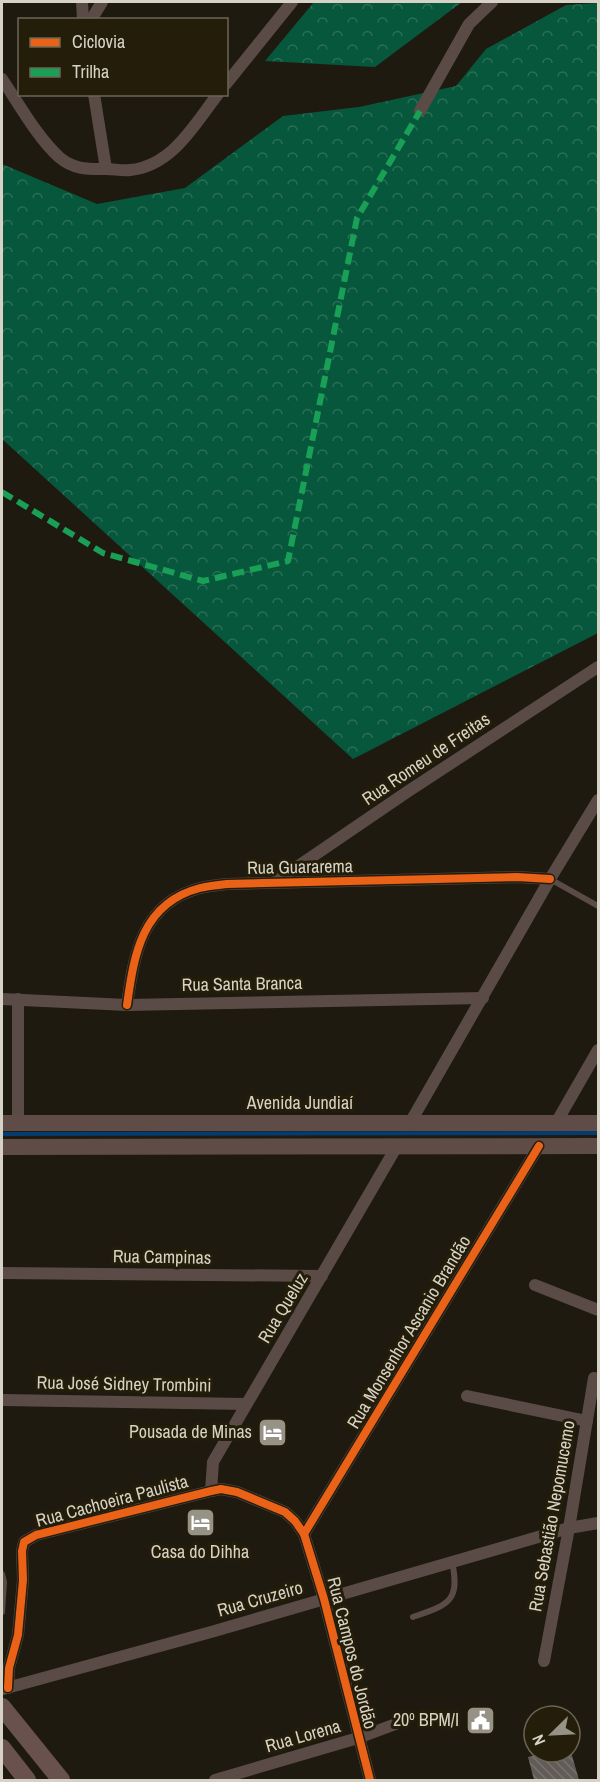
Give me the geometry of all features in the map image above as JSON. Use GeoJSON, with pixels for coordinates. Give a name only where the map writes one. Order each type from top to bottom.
{"type":"FeatureCollection","features":[{"type":"Feature","properties":{"kind":"main road","name":"Avenida Jundiaí"},"geometry":{"type":"LineString","coordinates":[[10,1122],[598,1124]]}},
{"type":"Feature","properties":{"kind":"main road"},"geometry":{"type":"LineString","coordinates":[[2,1147],[598,1146]]}},
{"type":"Feature","properties":{"kind":"main road"},"geometry":{"type":"LineString","coordinates":[[2,1707],[61,1780]]}},
{"type":"Feature","properties":{"kind":"main road"},"geometry":{"type":"LineString","coordinates":[[2,1748],[27,1780]]}},
{"type":"Feature","properties":{"kind":"street"},"geometry":{"type":"LineString","coordinates":[[82,2],[82,18]]}},
{"type":"Feature","properties":{"kind":"street"},"geometry":{"type":"LineString","coordinates":[[92,18],[102,2]]}},
{"type":"Feature","properties":{"kind":"street"},"geometry":{"type":"LineString","coordinates":[[228,82],[292,2]]}},
{"type":"Feature","properties":{"kind":"street"},"geometry":{"type":"LineString","coordinates":[[420,111],[469,24],[492,2]]}},
{"type":"Feature","properties":{"kind":"street"},"geometry":{"type":"LineString","coordinates":[[2,79],[58,157],[81,169],[131,170],[154,164],[174,150],[216,96]]}},
{"type":"Feature","properties":{"kind":"street"},"geometry":{"type":"LineString","coordinates":[[94,96],[106,169]]}},
{"type":"Feature","properties":{"kind":"street","name":"Rua Romeu de Freitas"},"geometry":{"type":"LineString","coordinates":[[274,883],[407,792],[598,667]]}},
{"type":"Feature","properties":{"kind":"street"},"geometry":{"type":"LineString","coordinates":[[410,1123],[550,879],[598,801]]}},
{"type":"Feature","properties":{"kind":"street","name":"Rua Guararema"},"geometry":{"type":"LineString","coordinates":[[127,1005],[132,965],[142,934],[155,914],[179,897],[199,888],[227,884],[506,877],[550,879]]}},
{"type":"Feature","properties":{"kind":"street","name":"Rua Santa Branca"},"geometry":{"type":"LineString","coordinates":[[2,999],[127,1005],[483,998]]}},
{"type":"Feature","properties":{"kind":"street"},"geometry":{"type":"LineString","coordinates":[[10,1122],[18,999]]}},
{"type":"Feature","properties":{"kind":"street"},"geometry":{"type":"LineString","coordinates":[[556,1123],[598,1050]]}},
{"type":"Feature","properties":{"kind":"street","name":"Rua Queluz"},"geometry":{"type":"LineString","coordinates":[[211,1491],[213,1462],[397,1146]]}},
{"type":"Feature","properties":{"kind":"street","name":"Rua Monsenhor Ascanio Brandão"},"geometry":{"type":"LineString","coordinates":[[304,1534],[539,1146]]}},
{"type":"Feature","properties":{"kind":"street","name":"Rua Campinas"},"geometry":{"type":"LineString","coordinates":[[2,1273],[322,1276]]}},
{"type":"Feature","properties":{"kind":"street"},"geometry":{"type":"LineString","coordinates":[[535,1285],[598,1310]]}},
{"type":"Feature","properties":{"kind":"street","name":"Rua Sebastião Nepomucemo"},"geometry":{"type":"LineString","coordinates":[[544,1661],[594,1378]]}},
{"type":"Feature","properties":{"kind":"street"},"geometry":{"type":"LineString","coordinates":[[467,1396],[587,1421]]}},
{"type":"Feature","properties":{"kind":"street","name":"Rua José Sidney Trombini"},"geometry":{"type":"LineString","coordinates":[[2,1400],[246,1404]]}},
{"type":"Feature","properties":{"kind":"street","name":"Rua Cachoeira Paulista"},"geometry":{"type":"LineString","coordinates":[[5,1688],[18,1635],[24,1580],[22,1551],[24,1542],[36,1535],[220,1489],[237,1492],[285,1512],[304,1534]]}},
{"type":"Feature","properties":{"kind":"street","name":"Rua Cruzeiro"},"geometry":{"type":"LineString","coordinates":[[5,1688],[324,1599],[569,1527],[598,1523]]}},
{"type":"Feature","properties":{"kind":"street","name":"Rua Campos do Jordão"},"geometry":{"type":"LineString","coordinates":[[304,1534],[324,1599],[370,1780]]}},
{"type":"Feature","properties":{"kind":"street","name":"Rua Lorena"},"geometry":{"type":"LineString","coordinates":[[215,1780],[358,1738],[401,1722]]}},
{"type":"Feature","properties":{"kind":"lane","name":"Rua Guararema"},"geometry":{"type":"LineString","coordinates":[[550,879],[598,906]]}},
{"type":"Feature","properties":{"kind":"lane"},"geometry":{"type":"LineString","coordinates":[[413,1617],[442,1607],[452,1597],[456,1581],[452,1562]]}},
{"type":"Feature","properties":{"kind":"lane"},"geometry":{"type":"LineString","coordinates":[[2,1574],[4,1582],[2,1612]]}},
{"type":"Feature","properties":{"kind":"green space"},"geometry":{"type":"Polygon","coordinates":[[[314,2],[462,2],[375,67],[265,61],[314,2]]]}},
{"type":"Feature","properties":{"kind":"green space"},"geometry":{"type":"Polygon","coordinates":[[[598,3],[598,633],[353,759],[2,439],[2,164],[97,204],[185,188],[283,116],[359,107],[456,86],[486,49],[566,5],[598,3]]]}},
{"type":"Feature","properties":{"kind":"building"},"geometry":{"type":"Polygon","coordinates":[[[530,1764],[574,1764],[579,1780],[534,1780],[530,1764]]]}},
{"type":"Feature","properties":{"kind":"waterway"},"geometry":{"type":"LineString","coordinates":[[2,1134],[598,1133]]}},
{"type":"Feature","properties":{"kind":"marked path"},"geometry":{"type":"LineString","coordinates":[[2,492],[103,553],[203,581],[288,561],[357,218],[420,111]]}},
{"type":"Feature","properties":{"kind":"cycle path"},"geometry":{"type":"LineString","coordinates":[[127,1005],[138,950],[153,918],[165,905],[180,895],[200,888],[227,884],[517,877],[550,879]]}},
{"type":"Feature","properties":{"kind":"cycle path"},"geometry":{"type":"LineString","coordinates":[[304,1534],[539,1146]]}},
{"type":"Feature","properties":{"kind":"cycle path"},"geometry":{"type":"LineString","coordinates":[[8,1688],[9,1668],[18,1635],[24,1542],[36,1535],[211,1491],[221,1489],[237,1492],[285,1512],[304,1534],[324,1599],[370,1780]]}},
{"type":"Feature","properties":{"kind":"place","name":"Pousada de Minas"},"geometry":{"type":"Point","coordinates":[273,1432]}},
{"type":"Feature","properties":{"kind":"place","name":"Casa do Dihha"},"geometry":{"type":"Point","coordinates":[200,1523]}},
{"type":"Feature","properties":{"kind":"place","name":"20º BPM/I"},"geometry":{"type":"Point","coordinates":[480,1720]}}]}
